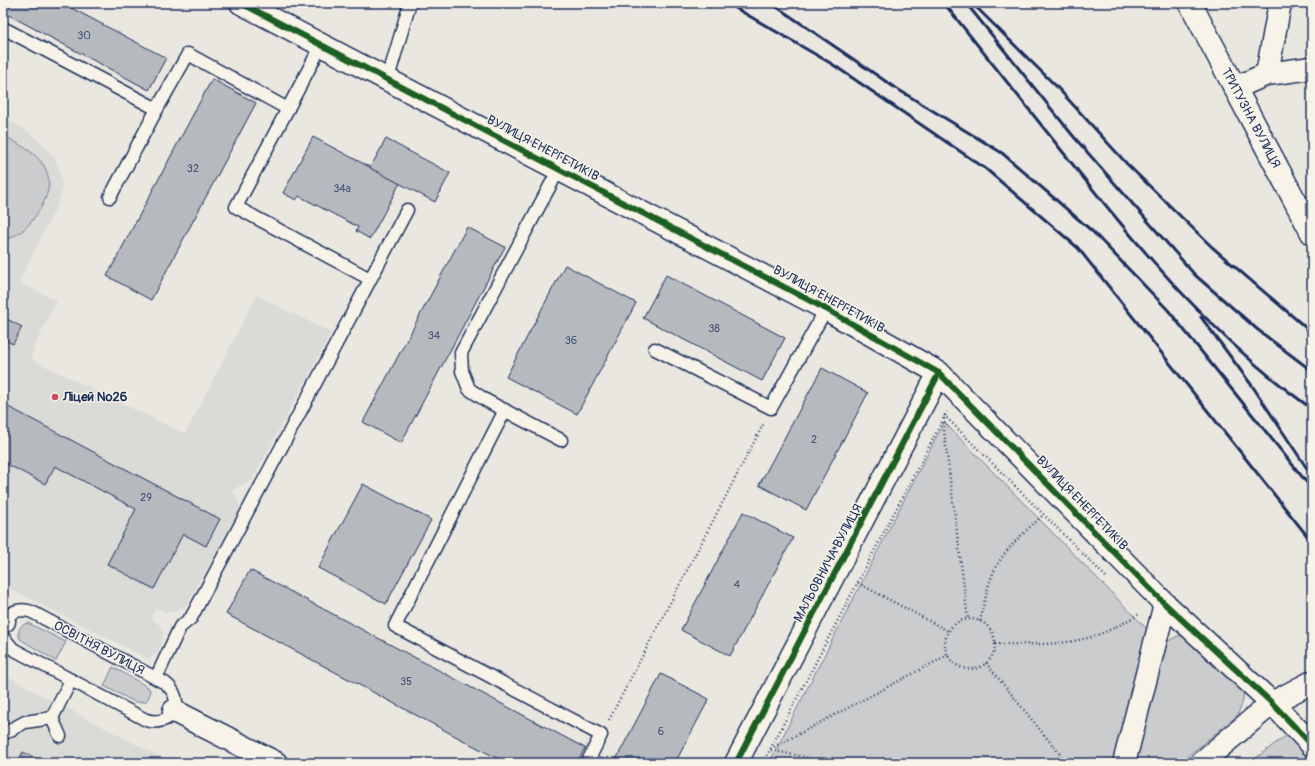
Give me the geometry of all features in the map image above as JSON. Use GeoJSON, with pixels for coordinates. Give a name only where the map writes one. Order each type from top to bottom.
{"type":"FeatureCollection","features":[{"type":"Feature","properties":{"kind":"street","name":"ВУЛИЦЯ ЕНЕРГЕТИКІВ"},"geometry":{"type":"LineString","coordinates":[[241,3],[388,78],[826,309],[939,373],[1165,604],[1272,704],[1312,745]]}},
{"type":"Feature","properties":{"kind":"street","name":"ТРИТУЗНА ВУЛИЦЯ"},"geometry":{"type":"LineString","coordinates":[[1190,3],[1312,233]]}},
{"type":"Feature","properties":{"kind":"street"},"geometry":{"type":"LineString","coordinates":[[1268,74],[1280,3]]}},
{"type":"Feature","properties":{"kind":"street"},"geometry":{"type":"LineString","coordinates":[[1235,88],[1268,74],[1312,68]]}},
{"type":"Feature","properties":{"kind":"street","name":"МАЛЬОВНИЧА ВУЛИЦЯ"},"geometry":{"type":"LineString","coordinates":[[736,763],[939,373]]}},
{"type":"Feature","properties":{"kind":"street"},"geometry":{"type":"LineString","coordinates":[[1124,763],[1165,604]]}},
{"type":"Feature","properties":{"kind":"street"},"geometry":{"type":"LineString","coordinates":[[1201,763],[1272,704],[1312,682]]}},
{"type":"Feature","properties":{"kind":"street"},"geometry":{"type":"LineString","coordinates":[[174,711],[276,763]]}},
{"type":"Feature","properties":{"kind":"lane"},"geometry":{"type":"LineString","coordinates":[[388,78],[410,3]]}},
{"type":"Feature","properties":{"kind":"lane"},"geometry":{"type":"LineString","coordinates":[[3,28],[157,109]]}},
{"type":"Feature","properties":{"kind":"lane"},"geometry":{"type":"LineString","coordinates":[[322,44],[236,207],[370,279]]}},
{"type":"Feature","properties":{"kind":"lane"},"geometry":{"type":"LineString","coordinates":[[110,197],[188,54],[288,109]]}},
{"type":"Feature","properties":{"kind":"lane"},"geometry":{"type":"LineString","coordinates":[[559,169],[462,353],[462,371],[469,389],[486,401],[561,440]]}},
{"type":"Feature","properties":{"kind":"lane"},"geometry":{"type":"LineString","coordinates":[[156,678],[180,627],[191,618],[407,210]]}},
{"type":"Feature","properties":{"kind":"lane"},"geometry":{"type":"LineString","coordinates":[[655,349],[771,408],[826,309]]}},
{"type":"Feature","properties":{"kind":"lane"},"geometry":{"type":"LineString","coordinates":[[505,410],[395,626],[601,735],[587,763]]}},
{"type":"Feature","properties":{"kind":"lane","name":"ОСВІТНЯ ВУЛИЦЯ"},"geometry":{"type":"LineString","coordinates":[[25,610],[32,612],[156,678],[172,688],[176,695],[176,703],[174,711],[169,718],[154,722],[13,649],[3,626],[9,615],[16,611],[25,610]]}},
{"type":"Feature","properties":{"kind":"lane"},"geometry":{"type":"LineString","coordinates":[[52,718],[71,680]]}},
{"type":"Feature","properties":{"kind":"lane"},"geometry":{"type":"LineString","coordinates":[[3,734],[25,722],[52,718]]}},
{"type":"Feature","properties":{"kind":"lane"},"geometry":{"type":"LineString","coordinates":[[52,718],[60,736]]}},
{"type":"Feature","properties":{"kind":"path"},"geometry":{"type":"LineString","coordinates":[[764,763],[958,392]]}},
{"type":"Feature","properties":{"kind":"path"},"geometry":{"type":"LineString","coordinates":[[927,396],[945,416],[1109,580]]}},
{"type":"Feature","properties":{"kind":"path"},"geometry":{"type":"LineString","coordinates":[[601,735],[771,408]]}},
{"type":"Feature","properties":{"kind":"path"},"geometry":{"type":"LineString","coordinates":[[945,416],[944,431],[968,619]]}},
{"type":"Feature","properties":{"kind":"path"},"geometry":{"type":"LineString","coordinates":[[980,621],[987,592],[996,566],[1004,554],[1043,515]]}},
{"type":"Feature","properties":{"kind":"path"},"geometry":{"type":"LineString","coordinates":[[858,583],[948,631]]}},
{"type":"Feature","properties":{"kind":"path"},"geometry":{"type":"LineString","coordinates":[[995,644],[1063,643],[1085,639],[1114,628],[1142,613],[1136,608]]}},
{"type":"Feature","properties":{"kind":"path"},"geometry":{"type":"LineString","coordinates":[[968,619],[980,621],[990,628],[994,637],[995,644],[992,656],[986,663],[977,668],[967,669],[958,666],[950,660],[948,655],[945,641],[948,631],[954,624],[968,619]]}},
{"type":"Feature","properties":{"kind":"path"},"geometry":{"type":"LineString","coordinates":[[773,747],[948,655]]}},
{"type":"Feature","properties":{"kind":"path"},"geometry":{"type":"LineString","coordinates":[[986,663],[1067,763]]}},
{"type":"Feature","properties":{"kind":"path"},"geometry":{"type":"LineString","coordinates":[[771,750],[830,763]]}},
{"type":"Feature","properties":{"kind":"shaded area","name":"Ліцей №26"},"geometry":{"type":"Polygon","coordinates":[[[3,116],[29,133],[42,144],[54,157],[61,174],[62,191],[56,207],[19,282],[57,301],[34,347],[31,359],[185,434],[257,295],[331,333],[252,480],[232,490],[237,498],[240,508],[186,606],[172,612],[165,612],[156,608],[151,619],[159,624],[163,632],[162,643],[157,653],[149,659],[3,585],[3,116]]]}},
{"type":"Feature","properties":{"kind":"shaded area"},"geometry":{"type":"Polygon","coordinates":[[[3,135],[36,156],[47,172],[49,184],[46,197],[32,221],[18,234],[11,238],[3,239],[3,135]]]}},
{"type":"Feature","properties":{"kind":"shaded area"},"geometry":{"type":"Polygon","coordinates":[[[944,422],[1149,631],[1113,763],[769,763],[944,422]]]}},
{"type":"Feature","properties":{"kind":"shaded area"},"geometry":{"type":"Polygon","coordinates":[[[28,623],[66,642],[56,661],[20,639],[19,633],[21,627],[28,623]]]}},
{"type":"Feature","properties":{"kind":"shaded area"},"geometry":{"type":"Polygon","coordinates":[[[1177,636],[1188,636],[1235,680],[1243,692],[1242,704],[1237,716],[1179,763],[1134,763],[1162,654],[1167,642],[1177,636]]]}},
{"type":"Feature","properties":{"kind":"shaded area"},"geometry":{"type":"Polygon","coordinates":[[[113,667],[149,688],[150,695],[145,702],[135,702],[104,686],[113,667]]]}},
{"type":"Feature","properties":{"kind":"shaded area"},"geometry":{"type":"Polygon","coordinates":[[[3,674],[59,704],[172,763],[3,763],[3,674]]]}},
{"type":"Feature","properties":{"kind":"shaded area"},"geometry":{"type":"Polygon","coordinates":[[[1287,735],[1312,763],[1249,763],[1287,735]]]}},
{"type":"Feature","properties":{"kind":"building"},"geometry":{"type":"Polygon","coordinates":[[[3,3],[62,3],[166,58],[149,90],[3,12],[3,3]]]}},
{"type":"Feature","properties":{"kind":"building"},"geometry":{"type":"Polygon","coordinates":[[[212,79],[256,103],[151,300],[107,276],[212,79]]]}},
{"type":"Feature","properties":{"kind":"building"},"geometry":{"type":"Polygon","coordinates":[[[313,137],[400,183],[370,239],[356,231],[358,227],[299,196],[296,200],[283,193],[313,137]]]}},
{"type":"Feature","properties":{"kind":"building"},"geometry":{"type":"Polygon","coordinates":[[[386,139],[450,173],[435,202],[370,168],[386,139]]]}},
{"type":"Feature","properties":{"kind":"building"},"geometry":{"type":"Polygon","coordinates":[[[467,227],[505,247],[401,443],[363,422],[467,227]]]}},
{"type":"Feature","properties":{"kind":"building"},"geometry":{"type":"Polygon","coordinates":[[[565,265],[636,303],[577,414],[506,377],[565,265]]]}},
{"type":"Feature","properties":{"kind":"building"},"geometry":{"type":"Polygon","coordinates":[[[666,275],[785,338],[762,381],[643,318],[666,275]]]}},
{"type":"Feature","properties":{"kind":"building"},"geometry":{"type":"Polygon","coordinates":[[[3,317],[22,327],[13,344],[3,339],[3,317]]]}},
{"type":"Feature","properties":{"kind":"building"},"geometry":{"type":"Polygon","coordinates":[[[822,368],[868,393],[806,510],[759,485],[822,368]]]}},
{"type":"Feature","properties":{"kind":"building"},"geometry":{"type":"Polygon","coordinates":[[[3,404],[220,519],[206,546],[183,534],[154,589],[107,564],[136,509],[55,466],[45,484],[3,462],[3,404]]]}},
{"type":"Feature","properties":{"kind":"building"},"geometry":{"type":"Polygon","coordinates":[[[363,484],[431,520],[386,604],[318,568],[363,484]]]}},
{"type":"Feature","properties":{"kind":"building"},"geometry":{"type":"Polygon","coordinates":[[[743,512],[793,538],[730,656],[681,630],[743,512]]]}},
{"type":"Feature","properties":{"kind":"building"},"geometry":{"type":"Polygon","coordinates":[[[250,570],[585,748],[577,763],[506,763],[226,614],[250,570]]]}},
{"type":"Feature","properties":{"kind":"building"},"geometry":{"type":"Polygon","coordinates":[[[661,674],[709,699],[675,763],[614,763],[661,674]]]}},
{"type":"Feature","properties":{"kind":"building"},"geometry":{"type":"Polygon","coordinates":[[[23,752],[45,763],[17,763],[23,752]]]}},
{"type":"Feature","properties":{"kind":"railway"},"geometry":{"type":"LineString","coordinates":[[727,3],[832,64],[986,169],[1078,248],[1312,542]]}},
{"type":"Feature","properties":{"kind":"railway"},"geometry":{"type":"LineString","coordinates":[[771,3],[894,87],[1002,153],[1093,232],[1168,310],[1312,489]]}},
{"type":"Feature","properties":{"kind":"railway"},"geometry":{"type":"LineString","coordinates":[[944,3],[1122,225],[1180,292],[1243,354],[1312,409]]}},
{"type":"Feature","properties":{"kind":"railway"},"geometry":{"type":"LineString","coordinates":[[966,3],[1074,137],[1195,275],[1258,330],[1312,371]]}},
{"type":"Feature","properties":{"kind":"railway"},"geometry":{"type":"LineString","coordinates":[[972,3],[1056,86],[1127,164],[1212,247],[1312,333]]}},
{"type":"Feature","properties":{"kind":"railway"},"geometry":{"type":"LineString","coordinates":[[1201,317],[1253,387],[1312,476]]}},
{"type":"Feature","properties":{"kind":"cycle path"},"geometry":{"type":"LineString","coordinates":[[241,3],[826,309],[939,373],[1165,604],[1272,703],[1312,745]]}},
{"type":"Feature","properties":{"kind":"cycle path"},"geometry":{"type":"LineString","coordinates":[[736,763],[939,373]]}},
{"type":"Feature","properties":{"kind":"place","name":"Ліцей №26"},"geometry":{"type":"Point","coordinates":[55,397]}}]}
